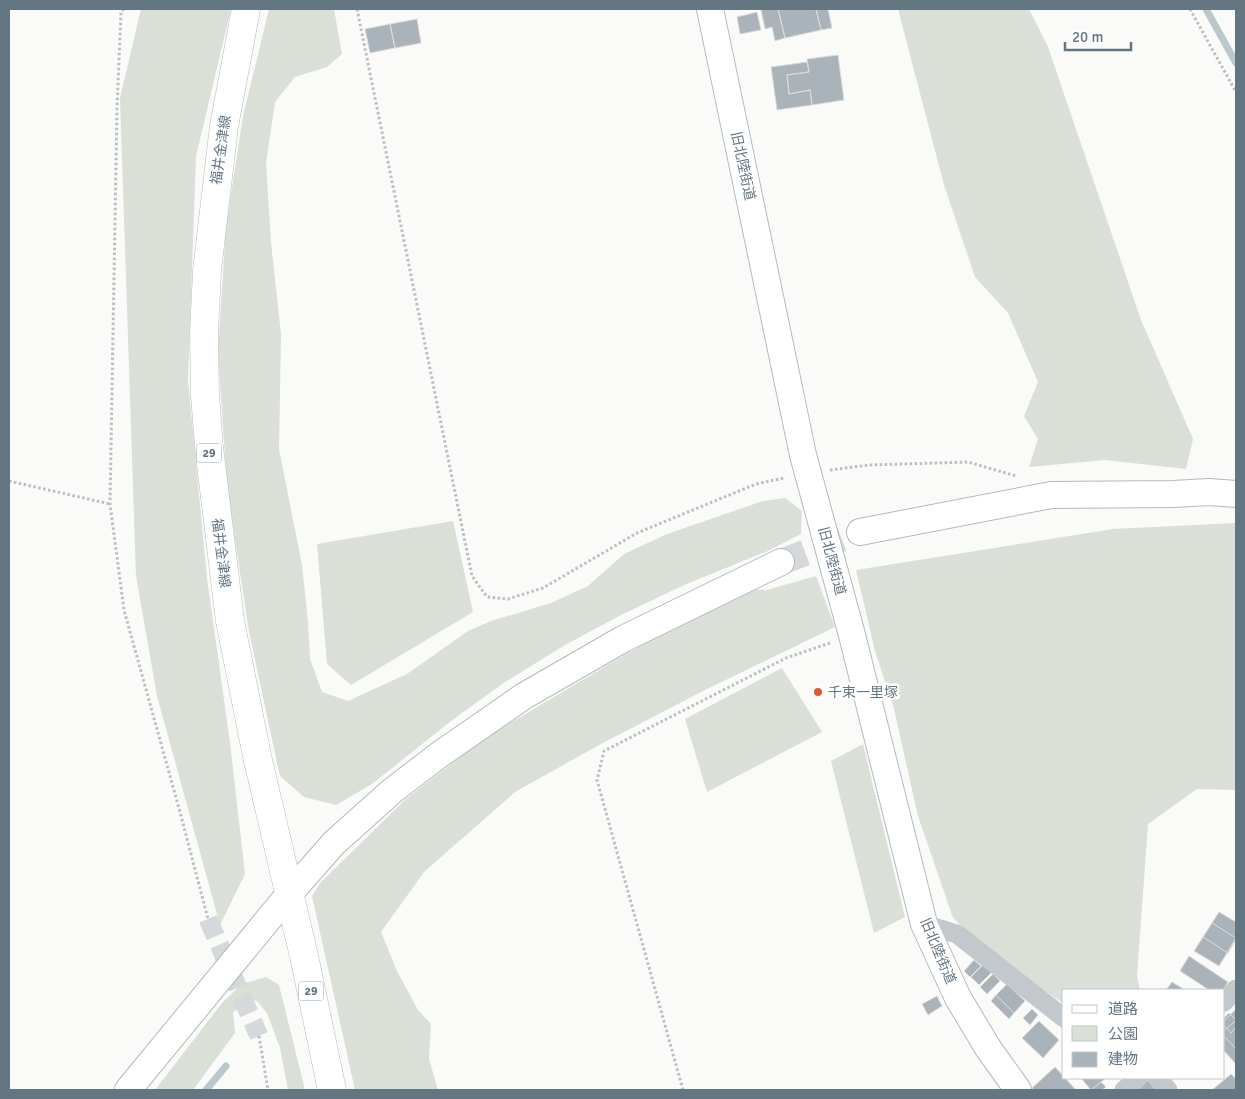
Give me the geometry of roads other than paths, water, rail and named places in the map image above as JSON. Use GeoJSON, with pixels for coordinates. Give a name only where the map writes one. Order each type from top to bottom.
{"type":"FeatureCollection","features":[{"type":"Feature","properties":{"kind":"main road","name":"福井金津線"},"geometry":{"type":"LineString","coordinates":[[246,9],[224,126],[207,271],[204,333],[205,395],[211,464],[230,621],[332,1090]]}},
{"type":"Feature","properties":{"kind":"street","name":"旧北陸街道"},"geometry":{"type":"LineString","coordinates":[[710,9],[808,472],[852,635],[924,924],[958,998],[988,1048],[1018,1090]]}},
{"type":"Feature","properties":{"kind":"street"},"geometry":{"type":"LineString","coordinates":[[860,532],[1050,495],[1208,492],[1236,494]]}},
{"type":"Feature","properties":{"kind":"street"},"geometry":{"type":"LineString","coordinates":[[128,1090],[290,893],[334,843],[392,792],[439,755],[524,696],[623,639],[781,562]]}},
{"type":"Feature","properties":{"kind":"street"},"geometry":{"type":"LineString","coordinates":[[924,924],[957,934],[1062,1016]]}},
{"type":"Feature","properties":{"kind":"street"},"geometry":{"type":"LineString","coordinates":[[1225,1001],[1236,989]]}},
{"type":"Feature","properties":{"kind":"street"},"geometry":{"type":"LineString","coordinates":[[1124,1090],[1137,1079]]}},
{"type":"Feature","properties":{"kind":"street"},"geometry":{"type":"LineString","coordinates":[[1158,1079],[1168,1090]]}},
{"type":"Feature","properties":{"kind":"waterway"},"geometry":{"type":"LineString","coordinates":[[1206,9],[1236,63]]}},
{"type":"Feature","properties":{"kind":"waterway"},"geometry":{"type":"LineString","coordinates":[[206,1090],[226,1066]]}},
{"type":"Feature","properties":{"kind":"tunnel"},"geometry":{"type":"LineString","coordinates":[[781,562],[860,532]]}},
{"type":"Feature","properties":{"kind":"tunnel"},"geometry":{"type":"LineString","coordinates":[[208,919],[259,1036]]}},
{"type":"Feature","properties":{"kind":"place","name":"千束一里塚"},"geometry":{"type":"Point","coordinates":[818,692]}}]}
